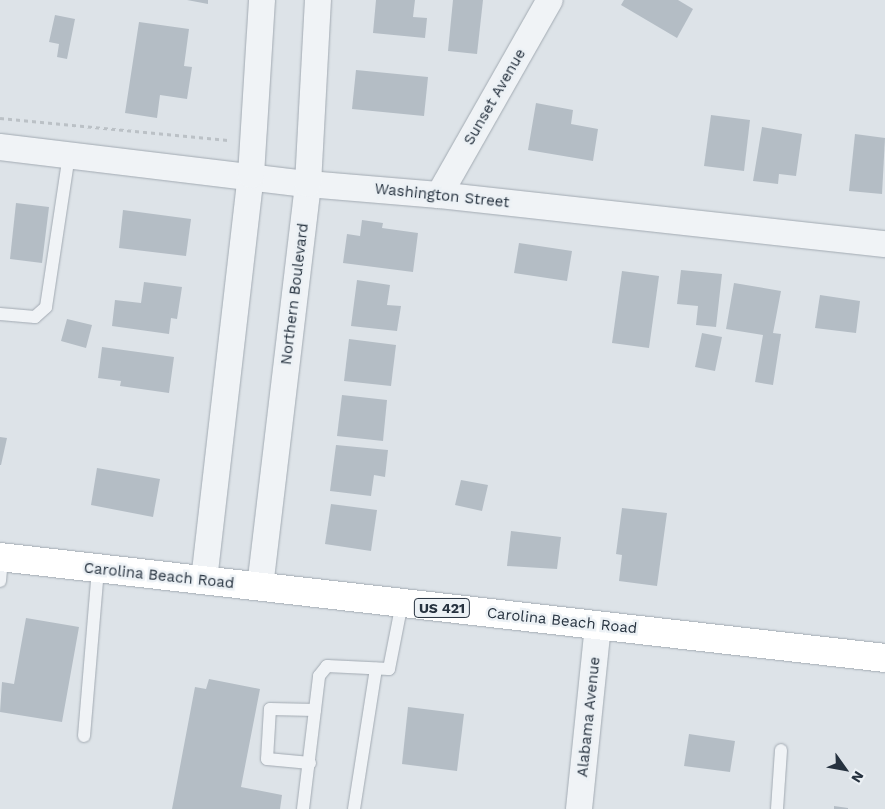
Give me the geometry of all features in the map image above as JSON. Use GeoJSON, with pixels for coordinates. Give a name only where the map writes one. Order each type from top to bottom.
{"type":"FeatureCollection","features":[{"type":"Feature","properties":{"kind":"highway","name":"Carolina Beach Road"},"geometry":{"type":"LineString","coordinates":[[1,565],[98,569],[204,580],[885,658]]}},
{"type":"Feature","properties":{"kind":"street"},"geometry":{"type":"LineString","coordinates":[[204,580],[251,175],[262,0]]}},
{"type":"Feature","properties":{"kind":"street","name":"Northern Boulevard"},"geometry":{"type":"LineString","coordinates":[[260,586],[308,184],[318,0]]}},
{"type":"Feature","properties":{"kind":"street","name":"Sunset Avenue"},"geometry":{"type":"LineString","coordinates":[[439,195],[550,0]]}},
{"type":"Feature","properties":{"kind":"street","name":"Washington Street"},"geometry":{"type":"LineString","coordinates":[[0,147],[251,175],[308,184],[439,195],[885,244]]}},
{"type":"Feature","properties":{"kind":"street","name":"Alabama Avenue"},"geometry":{"type":"LineString","coordinates":[[580,809],[598,625]]}},
{"type":"Feature","properties":{"kind":"lane"},"geometry":{"type":"LineString","coordinates":[[0,314],[35,317],[46,307],[70,155]]}},
{"type":"Feature","properties":{"kind":"lane"},"geometry":{"type":"LineString","coordinates":[[84,736],[98,569]]}},
{"type":"Feature","properties":{"kind":"lane"},"geometry":{"type":"LineString","coordinates":[[303,809],[319,676],[326,666],[389,669],[402,603]]}},
{"type":"Feature","properties":{"kind":"lane"},"geometry":{"type":"LineString","coordinates":[[354,809],[376,669]]}},
{"type":"Feature","properties":{"kind":"lane"},"geometry":{"type":"LineString","coordinates":[[310,763],[267,759],[270,709],[315,710]]}},
{"type":"Feature","properties":{"kind":"lane"},"geometry":{"type":"LineString","coordinates":[[777,809],[781,750]]}},
{"type":"Feature","properties":{"kind":"path"},"geometry":{"type":"LineString","coordinates":[[0,118],[231,140]]}},
{"type":"Feature","properties":{"kind":"building"},"geometry":{"type":"Polygon","coordinates":[[[187,0],[208,0],[208,4],[187,0]]]}},
{"type":"Feature","properties":{"kind":"building"},"geometry":{"type":"Polygon","coordinates":[[[376,0],[415,0],[413,17],[427,18],[425,38],[373,33],[376,0]]]}},
{"type":"Feature","properties":{"kind":"building"},"geometry":{"type":"Polygon","coordinates":[[[453,0],[483,0],[477,54],[448,51],[453,0]]]}},
{"type":"Feature","properties":{"kind":"building"},"geometry":{"type":"Polygon","coordinates":[[[624,0],[678,0],[693,9],[677,38],[621,5],[624,0]]]}},
{"type":"Feature","properties":{"kind":"building"},"geometry":{"type":"Polygon","coordinates":[[[55,15],[75,19],[67,59],[57,57],[59,44],[49,42],[55,15]]]}},
{"type":"Feature","properties":{"kind":"building"},"geometry":{"type":"Polygon","coordinates":[[[139,22],[189,29],[184,66],[192,67],[187,99],[160,95],[157,118],[125,113],[139,22]]]}},
{"type":"Feature","properties":{"kind":"building"},"geometry":{"type":"Polygon","coordinates":[[[356,70],[428,77],[424,116],[352,109],[356,70]]]}},
{"type":"Feature","properties":{"kind":"building"},"geometry":{"type":"Polygon","coordinates":[[[536,103],[573,110],[571,124],[598,129],[593,161],[528,150],[536,103]]]}},
{"type":"Feature","properties":{"kind":"building"},"geometry":{"type":"Polygon","coordinates":[[[711,115],[750,120],[744,171],[704,166],[711,115]]]}},
{"type":"Feature","properties":{"kind":"building"},"geometry":{"type":"Polygon","coordinates":[[[762,127],[802,134],[796,176],[779,174],[778,184],[753,181],[762,127]]]}},
{"type":"Feature","properties":{"kind":"building"},"geometry":{"type":"Polygon","coordinates":[[[855,134],[885,138],[882,194],[849,191],[855,134]]]}},
{"type":"Feature","properties":{"kind":"building"},"geometry":{"type":"Polygon","coordinates":[[[16,203],[49,207],[42,263],[10,259],[16,203]]]}},
{"type":"Feature","properties":{"kind":"building"},"geometry":{"type":"Polygon","coordinates":[[[123,210],[191,219],[186,256],[119,248],[123,210]]]}},
{"type":"Feature","properties":{"kind":"building"},"geometry":{"type":"Polygon","coordinates":[[[362,220],[383,223],[382,228],[418,233],[413,272],[343,263],[347,234],[360,236],[362,220]]]}},
{"type":"Feature","properties":{"kind":"building"},"geometry":{"type":"Polygon","coordinates":[[[519,243],[572,251],[567,281],[514,273],[519,243]]]}},
{"type":"Feature","properties":{"kind":"building"},"geometry":{"type":"Polygon","coordinates":[[[681,270],[722,274],[716,327],[696,325],[698,306],[677,304],[681,270]]]}},
{"type":"Feature","properties":{"kind":"building"},"geometry":{"type":"Polygon","coordinates":[[[622,271],[659,276],[649,348],[612,343],[622,271]]]}},
{"type":"Feature","properties":{"kind":"building"},"geometry":{"type":"Polygon","coordinates":[[[357,280],[390,285],[387,305],[401,306],[397,331],[351,326],[357,280]]]}},
{"type":"Feature","properties":{"kind":"building"},"geometry":{"type":"Polygon","coordinates":[[[144,282],[182,287],[177,319],[171,318],[169,334],[112,326],[115,300],[141,303],[144,282]]]}},
{"type":"Feature","properties":{"kind":"building"},"geometry":{"type":"Polygon","coordinates":[[[734,283],[781,291],[773,333],[781,334],[773,385],[755,382],[763,335],[726,329],[734,283]]]}},
{"type":"Feature","properties":{"kind":"building"},"geometry":{"type":"Polygon","coordinates":[[[820,295],[860,301],[856,333],[815,328],[820,295]]]}},
{"type":"Feature","properties":{"kind":"building"},"geometry":{"type":"Polygon","coordinates":[[[67,319],[92,325],[86,348],[61,341],[67,319]]]}},
{"type":"Feature","properties":{"kind":"building"},"geometry":{"type":"Polygon","coordinates":[[[702,333],[722,337],[715,371],[695,367],[702,333]]]}},
{"type":"Feature","properties":{"kind":"building"},"geometry":{"type":"Polygon","coordinates":[[[349,339],[396,345],[391,386],[344,381],[349,339]]]}},
{"type":"Feature","properties":{"kind":"building"},"geometry":{"type":"Polygon","coordinates":[[[102,347],[174,357],[169,393],[120,386],[121,381],[98,378],[102,347]]]}},
{"type":"Feature","properties":{"kind":"building"},"geometry":{"type":"Polygon","coordinates":[[[342,395],[387,400],[383,441],[337,436],[342,395]]]}},
{"type":"Feature","properties":{"kind":"building"},"geometry":{"type":"Polygon","coordinates":[[[0,437],[7,438],[1,465],[0,465],[0,437]]]}},
{"type":"Feature","properties":{"kind":"building"},"geometry":{"type":"Polygon","coordinates":[[[336,445],[388,450],[385,477],[374,475],[371,496],[330,491],[336,445]]]}},
{"type":"Feature","properties":{"kind":"building"},"geometry":{"type":"Polygon","coordinates":[[[97,468],[160,479],[153,517],[91,505],[97,468]]]}},
{"type":"Feature","properties":{"kind":"building"},"geometry":{"type":"Polygon","coordinates":[[[461,480],[488,485],[482,511],[455,505],[461,480]]]}},
{"type":"Feature","properties":{"kind":"building"},"geometry":{"type":"Polygon","coordinates":[[[331,504],[377,510],[371,551],[325,544],[331,504]]]}},
{"type":"Feature","properties":{"kind":"building"},"geometry":{"type":"Polygon","coordinates":[[[622,508],[667,513],[657,586],[619,581],[622,555],[616,554],[622,508]]]}},
{"type":"Feature","properties":{"kind":"building"},"geometry":{"type":"Polygon","coordinates":[[[511,531],[561,537],[557,569],[507,566],[511,531]]]}},
{"type":"Feature","properties":{"kind":"building"},"geometry":{"type":"Polygon","coordinates":[[[26,618],[79,627],[62,722],[0,712],[2,682],[14,684],[26,618]]]}},
{"type":"Feature","properties":{"kind":"building"},"geometry":{"type":"Polygon","coordinates":[[[209,679],[260,689],[241,787],[282,795],[280,809],[172,809],[195,687],[206,689],[209,679]]]}},
{"type":"Feature","properties":{"kind":"building"},"geometry":{"type":"Polygon","coordinates":[[[408,707],[464,714],[457,771],[402,764],[408,707]]]}},
{"type":"Feature","properties":{"kind":"building"},"geometry":{"type":"Polygon","coordinates":[[[689,734],[735,741],[730,772],[684,766],[689,734]]]}},
{"type":"Feature","properties":{"kind":"building"},"geometry":{"type":"Polygon","coordinates":[[[834,806],[848,808],[848,809],[834,809],[834,806]]]}}]}
